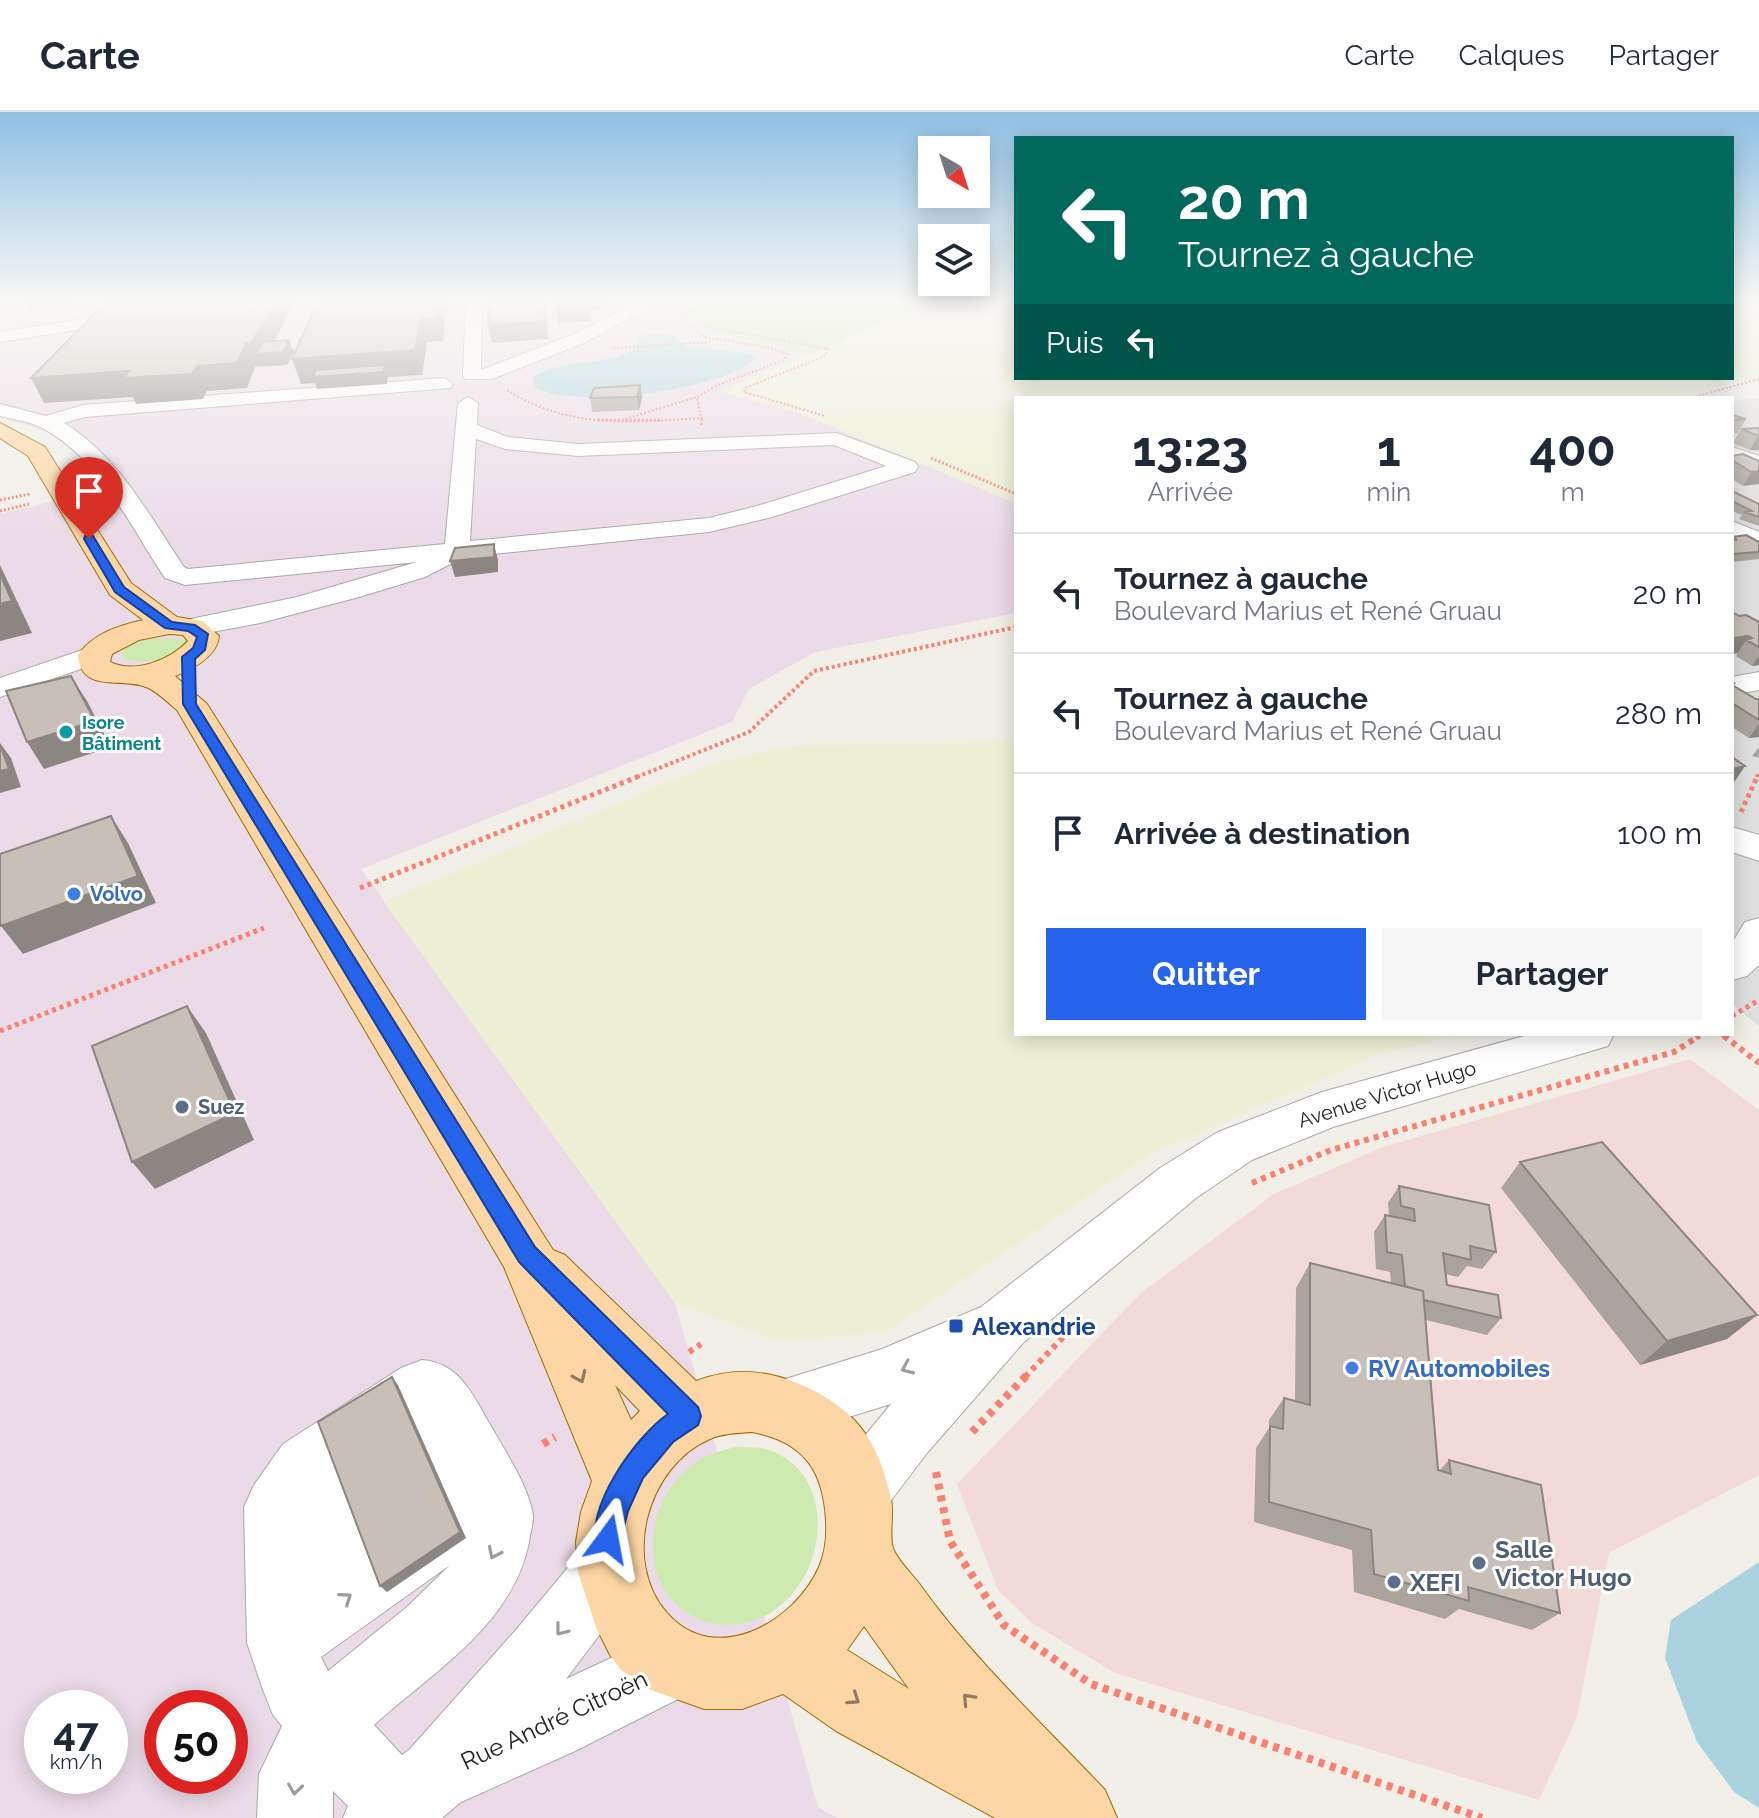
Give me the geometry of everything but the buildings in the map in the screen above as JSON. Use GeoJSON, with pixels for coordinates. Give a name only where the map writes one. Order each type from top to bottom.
{"type":"FeatureCollection","features":[{"type":"Feature","properties":{"kind":"main road"},"geometry":{"type":"LineString","coordinates":[[0,429],[37,452],[120,589],[188,638]]}},
{"type":"Feature","properties":{"kind":"main road"},"geometry":{"type":"LineString","coordinates":[[120,589],[124,618],[121,636],[98,663],[119,675],[143,673],[164,683],[190,704],[527,1254],[625,1482]]}},
{"type":"Feature","properties":{"kind":"main road"},"geometry":{"type":"LineString","coordinates":[[121,636],[188,638]]}},
{"type":"Feature","properties":{"kind":"main road"},"geometry":{"type":"LineString","coordinates":[[143,673],[188,638]]}},
{"type":"Feature","properties":{"kind":"main road"},"geometry":{"type":"LineString","coordinates":[[188,638],[190,704]]}},
{"type":"Feature","properties":{"kind":"main road"},"geometry":{"type":"LineString","coordinates":[[527,1254],[688,1416]]}},
{"type":"Feature","properties":{"kind":"main road"},"geometry":{"type":"LineString","coordinates":[[858,1525],[844,1595],[821,1629],[790,1655],[751,1672],[711,1675],[673,1664],[642,1641],[620,1607],[609,1569],[608,1539],[614,1509],[625,1482],[642,1455],[664,1432],[688,1416],[720,1404],[752,1401],[784,1407],[817,1425],[843,1455],[858,1525],[921,1648],[1077,1818]]}},
{"type":"Feature","properties":{"kind":"main road"},"geometry":{"type":"LineString","coordinates":[[790,1655],[862,1705],[1077,1818]]}},
{"type":"Feature","properties":{"kind":"street"},"geometry":{"type":"LineString","coordinates":[[47,422],[83,411],[445,383]]}},
{"type":"Feature","properties":{"kind":"street"},"geometry":{"type":"LineString","coordinates":[[457,550],[467,429],[475,383]]}},
{"type":"Feature","properties":{"kind":"street"},"geometry":{"type":"LineString","coordinates":[[0,410],[47,422],[78,440],[122,493],[174,572],[185,577],[722,522],[907,467],[848,442],[822,439],[578,450],[505,443],[467,429]]}},
{"type":"Feature","properties":{"kind":"street"},"geometry":{"type":"LineString","coordinates":[[1734,454],[1759,464]]}},
{"type":"Feature","properties":{"kind":"street"},"geometry":{"type":"LineString","coordinates":[[1734,529],[1759,542]]}},
{"type":"Feature","properties":{"kind":"street"},"geometry":{"type":"LineString","coordinates":[[188,638],[423,569],[457,550]]}},
{"type":"Feature","properties":{"kind":"street"},"geometry":{"type":"LineString","coordinates":[[4,687],[98,663]]}},
{"type":"Feature","properties":{"kind":"street"},"geometry":{"type":"LineString","coordinates":[[1734,686],[1759,681]]}},
{"type":"Feature","properties":{"kind":"street"},"geometry":{"type":"LineString","coordinates":[[1736,826],[1759,849]]}},
{"type":"Feature","properties":{"kind":"street"},"geometry":{"type":"LineString","coordinates":[[1734,963],[1752,949],[1759,932]]}},
{"type":"Feature","properties":{"kind":"street","name":"Avenue Victor Hugo"},"geometry":{"type":"LineString","coordinates":[[858,1525],[906,1432],[1003,1324],[1178,1183],[1235,1146],[1322,1111],[1585,1036]]}},
{"type":"Feature","properties":{"kind":"street","name":"Avenue Victor Hugo"},"geometry":{"type":"LineString","coordinates":[[784,1407],[886,1377],[1003,1324]]}},
{"type":"Feature","properties":{"kind":"street"},"geometry":{"type":"LineString","coordinates":[[279,1587],[473,1457]]}},
{"type":"Feature","properties":{"kind":"street"},"geometry":{"type":"LineString","coordinates":[[279,1587],[473,1457]]}},
{"type":"Feature","properties":{"kind":"street"},"geometry":{"type":"LineString","coordinates":[[295,1818],[294,1785],[304,1751],[326,1723],[447,1617],[480,1581],[500,1544],[502,1516],[473,1457]]}},
{"type":"Feature","properties":{"kind":"street","name":"Rue André Citroën"},"geometry":{"type":"LineString","coordinates":[[405,1799],[540,1656],[609,1569]]}},
{"type":"Feature","properties":{"kind":"street"},"geometry":{"type":"LineString","coordinates":[[279,1587],[298,1690],[362,1768],[405,1799]]}},
{"type":"Feature","properties":{"kind":"street","name":"Rue André Citroën"},"geometry":{"type":"LineString","coordinates":[[405,1799],[673,1664]]}},
{"type":"Feature","properties":{"kind":"path"},"geometry":{"type":"LineString","coordinates":[[578,450],[623,420],[697,397],[724,383]]}},
{"type":"Feature","properties":{"kind":"path"},"geometry":{"type":"LineString","coordinates":[[758,383],[745,388],[744,392],[809,409],[837,420]]}},
{"type":"Feature","properties":{"kind":"path"},"geometry":{"type":"LineString","coordinates":[[1698,396],[1746,383]]}},
{"type":"Feature","properties":{"kind":"path"},"geometry":{"type":"LineString","coordinates":[[502,387],[537,409],[577,418],[703,418]]}},
{"type":"Feature","properties":{"kind":"path"},"geometry":{"type":"LineString","coordinates":[[697,397],[703,418],[699,431]]}},
{"type":"Feature","properties":{"kind":"path"},"geometry":{"type":"LineString","coordinates":[[920,454],[1014,493]]}},
{"type":"Feature","properties":{"kind":"path"},"geometry":{"type":"LineString","coordinates":[[0,500],[17,497]]}},
{"type":"Feature","properties":{"kind":"path"},"geometry":{"type":"LineString","coordinates":[[0,511],[29,504]]}},
{"type":"Feature","properties":{"kind":"path"},"geometry":{"type":"LineString","coordinates":[[360,888],[749,732],[814,671],[1014,627]]}},
{"type":"Feature","properties":{"kind":"path"},"geometry":{"type":"LineString","coordinates":[[1736,826],[1742,804],[1759,773]]}},
{"type":"Feature","properties":{"kind":"path"},"geometry":{"type":"LineString","coordinates":[[0,1031],[264,928]]}},
{"type":"Feature","properties":{"kind":"path"},"geometry":{"type":"LineString","coordinates":[[1734,1015],[1759,1000]]}},
{"type":"Feature","properties":{"kind":"path"},"geometry":{"type":"LineString","coordinates":[[1249,1185],[1331,1150],[1674,1052],[1699,1036]]}},
{"type":"Feature","properties":{"kind":"path"},"geometry":{"type":"LineString","coordinates":[[1725,1036],[1759,1063]]}},
{"type":"Feature","properties":{"kind":"path"},"geometry":{"type":"LineString","coordinates":[[965,1440],[1079,1320]]}},
{"type":"Feature","properties":{"kind":"path"},"geometry":{"type":"LineString","coordinates":[[944,1462],[934,1474],[950,1541],[974,1582],[1004,1625],[1091,1684],[1482,1818]]}},
{"type":"Feature","properties":{"kind":"shaded area"},"geometry":{"type":"Polygon","coordinates":[[[0,383],[745,383],[722,392],[799,413],[1014,502],[1014,613],[815,652],[749,689],[732,722],[361,869],[675,1303],[818,1807],[837,1818],[0,1818],[0,514],[109,488],[66,438],[0,417],[0,383]]]}},
{"type":"Feature","properties":{"kind":"shaded area"},"geometry":{"type":"Polygon","coordinates":[[[1759,398],[1759,1026],[1734,1006],[1734,401],[1759,398]]]}},
{"type":"Feature","properties":{"kind":"shaded area"},"geometry":{"type":"Polygon","coordinates":[[[1690,1059],[1759,1110],[1759,1475],[1609,1553],[1577,1717],[1539,1800],[1115,1673],[1032,1623],[998,1590],[957,1484],[1142,1292],[1274,1194],[1383,1147],[1690,1059]]]}},
{"type":"Feature","properties":{"kind":"green space"},"geometry":{"type":"Polygon","coordinates":[[[740,383],[1731,383],[1675,396],[1014,396],[1014,502],[799,413],[721,391],[740,383]]]}},
{"type":"Feature","properties":{"kind":"green space"},"geometry":{"type":"Polygon","coordinates":[[[139,638],[187,639],[187,643],[174,654],[159,660],[125,659],[121,652],[139,638]]]}},
{"type":"Feature","properties":{"kind":"green space"},"geometry":{"type":"Polygon","coordinates":[[[1014,742],[1014,1036],[1447,1036],[1377,1056],[1152,1153],[885,1332],[779,1341],[675,1303],[384,902],[713,763],[793,746],[1014,742]]]}},
{"type":"Feature","properties":{"kind":"green space"},"geometry":{"type":"Polygon","coordinates":[[[736,1447],[761,1448],[790,1461],[808,1483],[817,1510],[816,1540],[808,1569],[791,1595],[768,1614],[737,1624],[721,1625],[694,1617],[667,1593],[653,1557],[653,1538],[663,1500],[687,1469],[710,1455],[736,1447]]]}},
{"type":"Feature","properties":{"kind":"water"},"geometry":{"type":"Polygon","coordinates":[[[534,383],[701,383],[614,397],[554,394],[535,387],[534,383]]]}},
{"type":"Feature","properties":{"kind":"water"},"geometry":{"type":"Polygon","coordinates":[[[1759,1562],[1759,1808],[1734,1792],[1697,1742],[1665,1658],[1671,1620],[1759,1562]]]}},
{"type":"Feature","properties":{"kind":"place","name":"Isore Bâtiment"},"geometry":{"type":"Point","coordinates":[66,732]}},
{"type":"Feature","properties":{"kind":"place","name":"Volvo"},"geometry":{"type":"Point","coordinates":[74,894]}},
{"type":"Feature","properties":{"kind":"place","name":"Suez"},"geometry":{"type":"Point","coordinates":[182,1107]}},
{"type":"Feature","properties":{"kind":"place","name":"Alexandrie"},"geometry":{"type":"Point","coordinates":[956,1326]}},
{"type":"Feature","properties":{"kind":"place","name":"RV Automobiles"},"geometry":{"type":"Point","coordinates":[1352,1368]}},
{"type":"Feature","properties":{"kind":"place","name":"Salle Victor Hugo"},"geometry":{"type":"Point","coordinates":[1479,1563]}},
{"type":"Feature","properties":{"kind":"place","name":"XEFI"},"geometry":{"type":"Point","coordinates":[1394,1582]}},
{"type":"Feature","properties":{"kind":"route"},"geometry":{"type":"LineString","coordinates":[[89,539],[120,589],[169,625],[191,627],[204,636],[198,650],[189,657],[190,704],[527,1254],[688,1416],[664,1432],[642,1455],[625,1482],[614,1509],[608,1539]]}}]}
